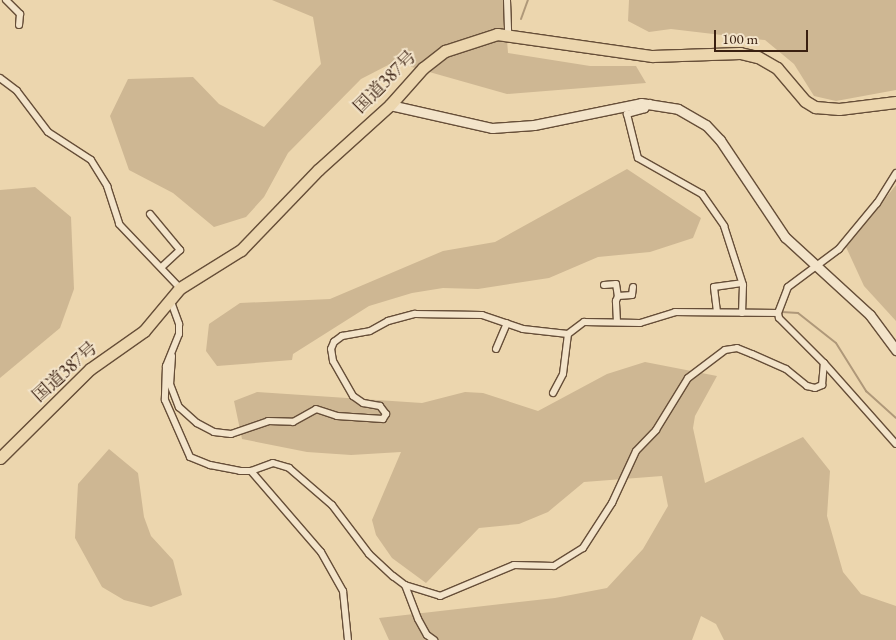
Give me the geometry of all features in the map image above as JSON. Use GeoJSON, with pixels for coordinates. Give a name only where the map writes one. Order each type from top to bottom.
{"type":"FeatureCollection","features":[{"type":"Feature","properties":{"kind":"highway","name":"国道387号"},"geometry":{"type":"LineString","coordinates":[[0,458],[90,369],[144,331],[180,288],[241,250],[318,170],[390,105],[423,68],[445,51],[497,34],[652,56],[748,54],[777,68],[805,101],[815,107],[839,109],[896,102]]}},
{"type":"Feature","properties":{"kind":"street"},"geometry":{"type":"LineString","coordinates":[[6,0],[20,14],[19,25]]}},
{"type":"Feature","properties":{"kind":"street"},"geometry":{"type":"LineString","coordinates":[[508,0],[508,35]]}},
{"type":"Feature","properties":{"kind":"street"},"geometry":{"type":"LineString","coordinates":[[0,78],[17,91],[48,132],[92,160],[107,186],[119,224],[140,249],[162,267],[180,288]]}},
{"type":"Feature","properties":{"kind":"street"},"geometry":{"type":"LineString","coordinates":[[390,105],[492,128],[534,125],[650,103],[678,109],[706,125],[728,150],[772,222],[816,266],[870,315],[896,350]]}},
{"type":"Feature","properties":{"kind":"street"},"geometry":{"type":"LineString","coordinates":[[650,103],[645,109],[627,114],[638,158],[702,194],[724,226],[742,283],[742,313]]}},
{"type":"Feature","properties":{"kind":"street"},"geometry":{"type":"LineString","coordinates":[[896,173],[877,203],[839,249],[788,287],[778,313],[779,318],[824,363],[896,444]]}},
{"type":"Feature","properties":{"kind":"street"},"geometry":{"type":"LineString","coordinates":[[150,214],[180,250],[162,267]]}},
{"type":"Feature","properties":{"kind":"street"},"geometry":{"type":"LineString","coordinates":[[716,312],[714,287],[742,283]]}},
{"type":"Feature","properties":{"kind":"street"},"geometry":{"type":"LineString","coordinates":[[604,285],[616,284],[618,296],[615,304],[617,322]]}},
{"type":"Feature","properties":{"kind":"street"},"geometry":{"type":"LineString","coordinates":[[618,296],[632,294],[633,287]]}},
{"type":"Feature","properties":{"kind":"street"},"geometry":{"type":"LineString","coordinates":[[170,298],[179,324],[171,355],[166,366],[165,400],[190,457],[210,466],[251,471],[273,463],[289,468],[332,505],[369,554],[405,585],[440,596],[514,565],[554,566],[583,548],[612,503],[636,451],[656,430],[688,378],[725,350],[738,348],[786,368],[807,386],[815,388],[822,385],[824,363]]}},
{"type":"Feature","properties":{"kind":"street"},"geometry":{"type":"LineString","coordinates":[[171,355],[174,358],[170,384],[179,407],[197,423],[214,432],[240,433],[268,421],[293,422],[316,408],[337,416],[375,420],[383,419],[384,410],[353,396],[330,356],[334,342],[342,336],[370,331],[388,321],[415,314],[482,315],[524,329],[568,334],[584,322],[640,323],[675,312],[778,313]]}},
{"type":"Feature","properties":{"kind":"street"},"geometry":{"type":"LineString","coordinates":[[496,349],[507,322]]}},
{"type":"Feature","properties":{"kind":"street"},"geometry":{"type":"LineString","coordinates":[[553,394],[563,374],[568,334]]}},
{"type":"Feature","properties":{"kind":"street"},"geometry":{"type":"LineString","coordinates":[[251,471],[321,552],[343,591],[348,640]]}},
{"type":"Feature","properties":{"kind":"street"},"geometry":{"type":"LineString","coordinates":[[405,585],[418,619],[427,635],[434,640]]}},
{"type":"Feature","properties":{"kind":"shaded area"},"geometry":{"type":"Polygon","coordinates":[[[272,0],[504,0],[508,53],[590,66],[636,66],[646,83],[507,94],[394,62],[361,79],[288,153],[264,197],[246,217],[214,227],[173,193],[129,170],[110,116],[128,79],[193,77],[219,104],[264,127],[321,64],[313,17],[272,0]]]}},
{"type":"Feature","properties":{"kind":"shaded area"},"geometry":{"type":"Polygon","coordinates":[[[629,0],[896,0],[896,90],[836,101],[814,96],[794,64],[765,40],[671,29],[649,32],[628,21],[629,0]]]}},
{"type":"Feature","properties":{"kind":"shaded area"},"geometry":{"type":"Polygon","coordinates":[[[627,169],[701,218],[693,238],[650,252],[598,257],[549,278],[478,289],[443,288],[412,293],[369,306],[293,354],[292,360],[217,366],[206,351],[209,324],[240,303],[330,299],[443,251],[495,242],[627,169]]]}},
{"type":"Feature","properties":{"kind":"shaded area"},"geometry":{"type":"Polygon","coordinates":[[[896,185],[896,321],[864,286],[846,247],[896,185]]]}},
{"type":"Feature","properties":{"kind":"shaded area"},"geometry":{"type":"Polygon","coordinates":[[[35,187],[71,217],[74,289],[60,328],[0,378],[0,190],[35,187]]]}},
{"type":"Feature","properties":{"kind":"shaded area"},"geometry":{"type":"Polygon","coordinates":[[[645,362],[717,376],[695,416],[693,428],[705,483],[803,437],[830,471],[827,516],[843,572],[861,594],[896,606],[896,640],[724,640],[716,624],[701,616],[692,640],[389,640],[379,618],[555,598],[607,588],[643,549],[668,506],[662,476],[584,482],[548,512],[519,524],[479,528],[426,583],[392,558],[376,535],[372,520],[401,452],[351,455],[307,452],[242,439],[234,401],[257,392],[422,403],[465,392],[483,393],[538,411],[607,374],[645,362]]]}},
{"type":"Feature","properties":{"kind":"shaded area"},"geometry":{"type":"Polygon","coordinates":[[[109,449],[138,473],[144,517],[151,536],[173,560],[182,595],[151,607],[124,600],[102,587],[75,538],[78,484],[109,449]]]}},
{"type":"Feature","properties":{"kind":"waterway"},"geometry":{"type":"LineString","coordinates":[[521,19],[528,0]]}},
{"type":"Feature","properties":{"kind":"waterway"},"geometry":{"type":"LineString","coordinates":[[782,312],[798,313],[836,343],[866,391],[896,418]]}}]}
